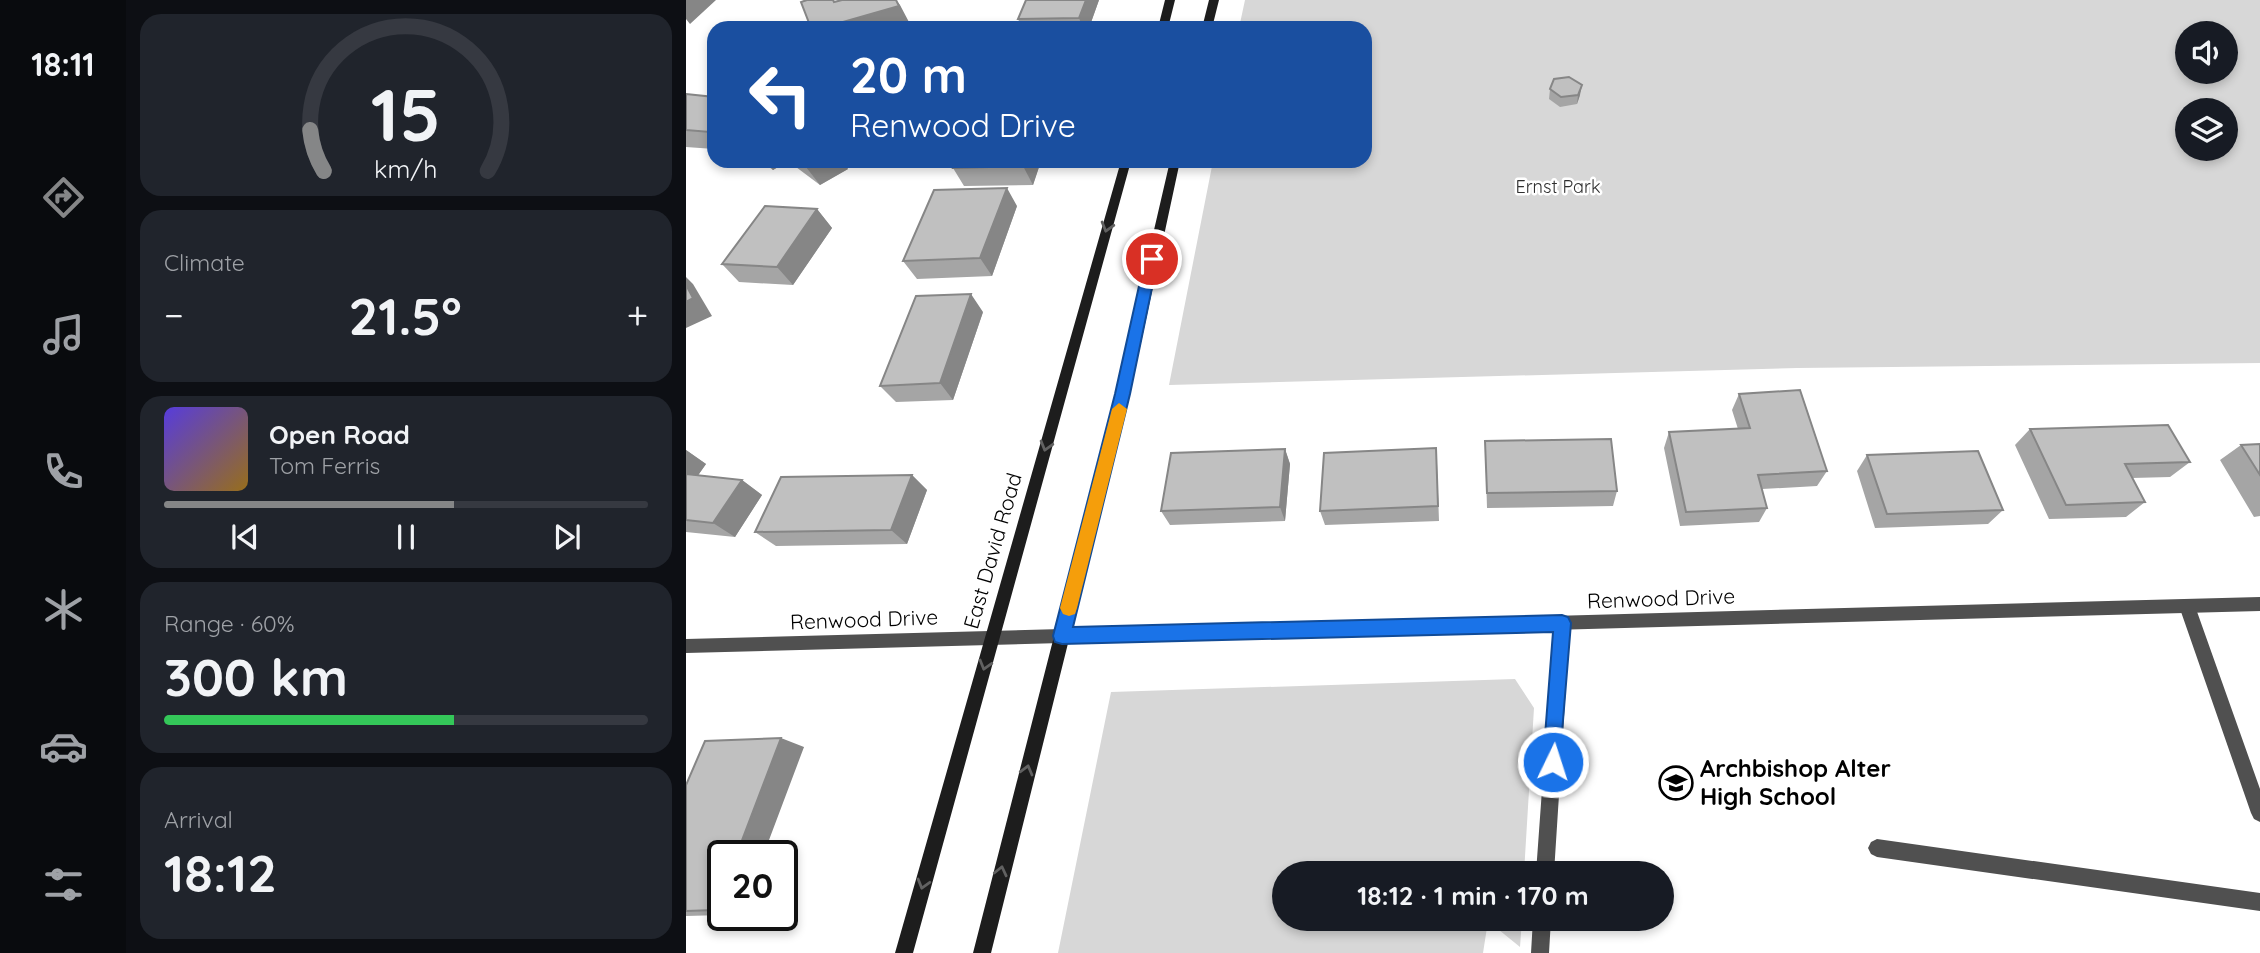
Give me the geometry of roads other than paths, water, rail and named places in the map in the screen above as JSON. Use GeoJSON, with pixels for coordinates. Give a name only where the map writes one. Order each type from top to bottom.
{"type":"FeatureCollection","features":[{"type":"Feature","properties":{"kind":"street"},"geometry":{"type":"LineString","coordinates":[[1165,21],[1170,0]]}},
{"type":"Feature","properties":{"kind":"street"},"geometry":{"type":"LineString","coordinates":[[1209,21],[1214,0]]}},
{"type":"Feature","properties":{"kind":"street","name":"East David Road"},"geometry":{"type":"LineString","coordinates":[[904,953],[1124,168]]}},
{"type":"Feature","properties":{"kind":"street"},"geometry":{"type":"LineString","coordinates":[[982,953],[1123,394],[1173,168]]}},
{"type":"Feature","properties":{"kind":"street","name":"Renwood Drive"},"geometry":{"type":"LineString","coordinates":[[686,646],[2260,604]]}},
{"type":"Feature","properties":{"kind":"street"},"geometry":{"type":"LineString","coordinates":[[2187,606],[2260,813]]}},
{"type":"Feature","properties":{"kind":"street"},"geometry":{"type":"LineString","coordinates":[[1546,861],[1562,623]]}},
{"type":"Feature","properties":{"kind":"street"},"geometry":{"type":"LineString","coordinates":[[1877,848],[2260,902]]}},
{"type":"Feature","properties":{"kind":"street"},"geometry":{"type":"LineString","coordinates":[[1540,953],[1541,931]]}},
{"type":"Feature","properties":{"kind":"place","name":"Archbishop Alter High School"},"geometry":{"type":"Point","coordinates":[1676,783]}},
{"type":"Feature","properties":{"kind":"park label","name":"Ernst Park"},"geometry":{"type":"Point","coordinates":[1558,187]}}]}
